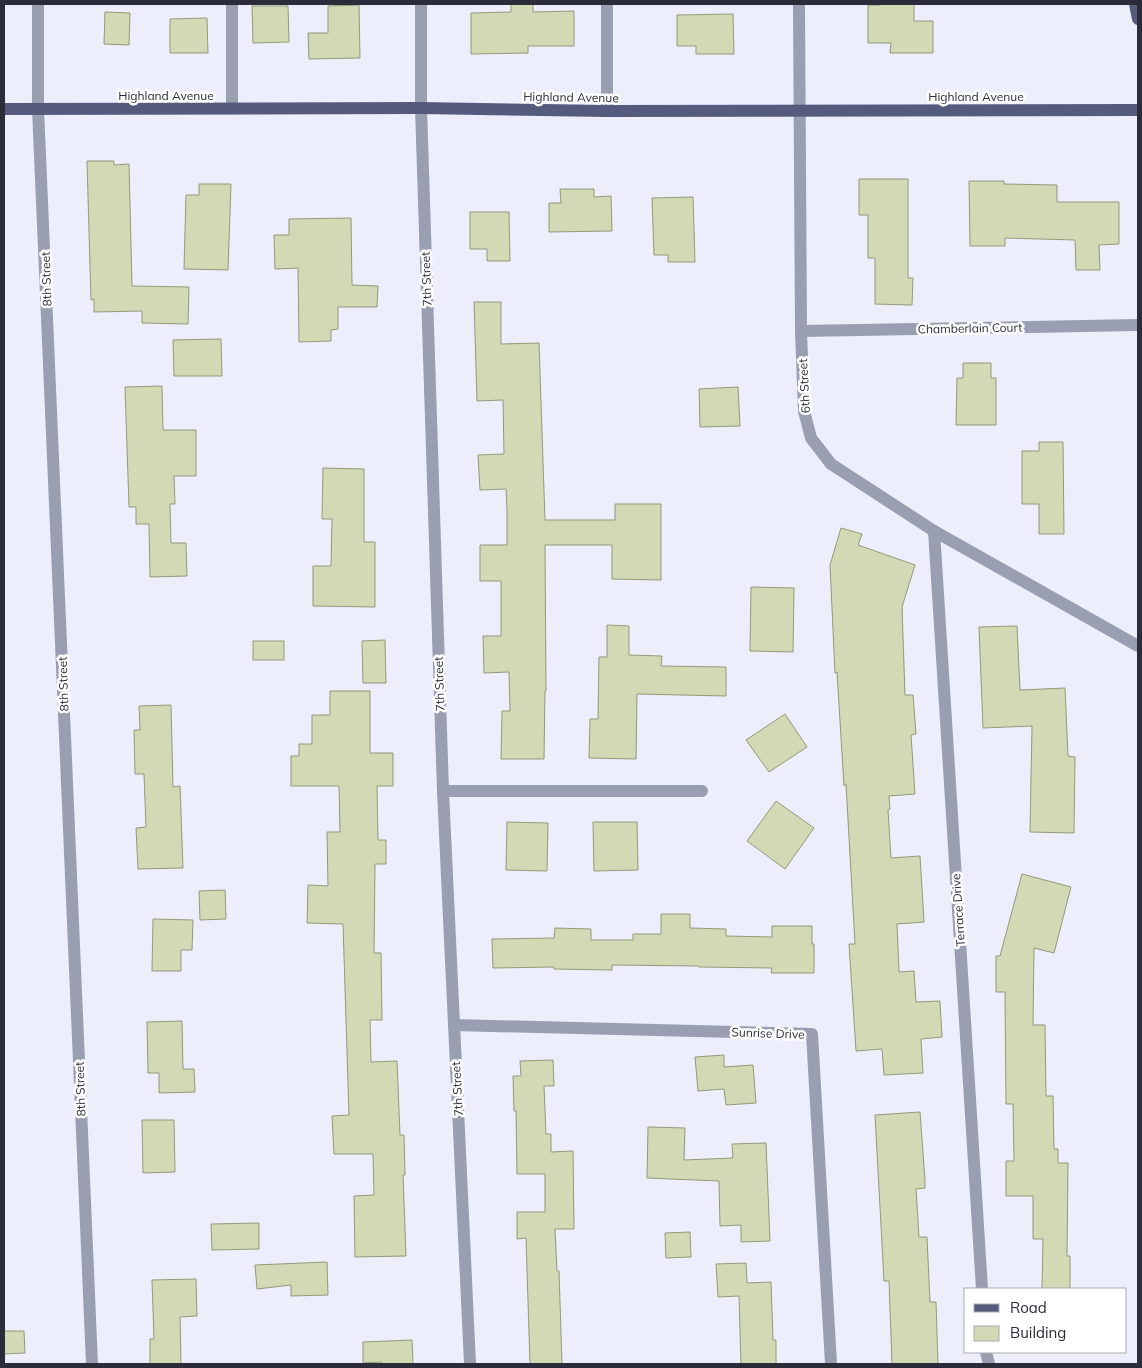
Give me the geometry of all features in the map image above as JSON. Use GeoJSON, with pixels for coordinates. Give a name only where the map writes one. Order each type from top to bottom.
{"type":"FeatureCollection","features":[{"type":"Feature","properties":{"kind":"main road"},"geometry":{"type":"LineString","coordinates":[[1135,4],[1138,19]]}},
{"type":"Feature","properties":{"kind":"main road","name":"Highland Avenue"},"geometry":{"type":"LineString","coordinates":[[4,109],[1138,110]]}},
{"type":"Feature","properties":{"kind":"street","name":"8th Street"},"geometry":{"type":"LineString","coordinates":[[38,4],[38,109],[92,1364]]}},
{"type":"Feature","properties":{"kind":"street"},"geometry":{"type":"LineString","coordinates":[[232,4],[232,108]]}},
{"type":"Feature","properties":{"kind":"street","name":"7th Street"},"geometry":{"type":"LineString","coordinates":[[421,4],[421,108],[443,791],[470,1364]]}},
{"type":"Feature","properties":{"kind":"street"},"geometry":{"type":"LineString","coordinates":[[607,4],[607,111]]}},
{"type":"Feature","properties":{"kind":"street","name":"6th Street"},"geometry":{"type":"LineString","coordinates":[[799,4],[801,331],[804,411],[811,438],[831,464],[934,531],[1138,646]]}},
{"type":"Feature","properties":{"kind":"street","name":"Chamberlain Court"},"geometry":{"type":"LineString","coordinates":[[801,331],[1138,325]]}},
{"type":"Feature","properties":{"kind":"street","name":"Terrace Drive"},"geometry":{"type":"LineString","coordinates":[[934,531],[982,1288]]}},
{"type":"Feature","properties":{"kind":"street"},"geometry":{"type":"LineString","coordinates":[[443,791],[702,791]]}},
{"type":"Feature","properties":{"kind":"street","name":"Sunrise Drive"},"geometry":{"type":"LineString","coordinates":[[454,1025],[812,1034],[831,1364]]}},
{"type":"Feature","properties":{"kind":"building"},"geometry":{"type":"Polygon","coordinates":[[[511,4],[533,4],[533,12],[574,11],[574,46],[528,46],[528,53],[471,54],[471,13],[511,12],[511,4]]]}},
{"type":"Feature","properties":{"kind":"building"},"geometry":{"type":"Polygon","coordinates":[[[914,4],[914,21],[933,21],[933,53],[890,53],[891,43],[868,43],[868,5],[914,4]]]}},
{"type":"Feature","properties":{"kind":"building"},"geometry":{"type":"Polygon","coordinates":[[[359,5],[360,58],[309,59],[308,33],[328,33],[328,6],[359,5]]]}},
{"type":"Feature","properties":{"kind":"building"},"geometry":{"type":"Polygon","coordinates":[[[252,6],[288,6],[289,42],[253,43],[252,6]]]}},
{"type":"Feature","properties":{"kind":"building"},"geometry":{"type":"Polygon","coordinates":[[[105,12],[130,13],[129,45],[104,44],[105,12]]]}},
{"type":"Feature","properties":{"kind":"building"},"geometry":{"type":"Polygon","coordinates":[[[733,14],[734,54],[696,54],[696,46],[677,46],[677,15],[733,14]]]}},
{"type":"Feature","properties":{"kind":"building"},"geometry":{"type":"Polygon","coordinates":[[[207,18],[208,53],[170,53],[170,19],[207,18]]]}},
{"type":"Feature","properties":{"kind":"building"},"geometry":{"type":"Polygon","coordinates":[[[87,161],[114,161],[114,165],[129,164],[132,286],[189,287],[188,324],[142,323],[142,311],[94,312],[94,299],[91,300],[87,161]]]}},
{"type":"Feature","properties":{"kind":"building"},"geometry":{"type":"Polygon","coordinates":[[[859,179],[908,179],[908,278],[913,278],[912,305],[875,304],[875,258],[868,258],[868,215],[859,215],[859,179]]]}},
{"type":"Feature","properties":{"kind":"building"},"geometry":{"type":"Polygon","coordinates":[[[969,181],[1004,181],[1004,184],[1057,185],[1057,202],[1119,202],[1119,244],[1099,245],[1100,270],[1076,270],[1075,240],[1005,238],[1005,246],[970,246],[969,181]]]}},
{"type":"Feature","properties":{"kind":"building"},"geometry":{"type":"Polygon","coordinates":[[[199,184],[231,184],[228,270],[184,269],[186,195],[199,195],[199,184]]]}},
{"type":"Feature","properties":{"kind":"building"},"geometry":{"type":"Polygon","coordinates":[[[560,189],[594,189],[594,197],[611,196],[612,231],[549,232],[549,203],[561,203],[560,189]]]}},
{"type":"Feature","properties":{"kind":"building"},"geometry":{"type":"Polygon","coordinates":[[[693,197],[695,262],[668,262],[668,255],[654,255],[652,198],[693,197]]]}},
{"type":"Feature","properties":{"kind":"building"},"geometry":{"type":"Polygon","coordinates":[[[470,212],[509,212],[510,261],[487,261],[487,249],[470,249],[470,212]]]}},
{"type":"Feature","properties":{"kind":"building"},"geometry":{"type":"Polygon","coordinates":[[[351,218],[352,285],[378,286],[377,307],[338,307],[338,329],[331,330],[331,341],[299,342],[298,268],[275,269],[274,235],[289,235],[289,219],[351,218]]]}},
{"type":"Feature","properties":{"kind":"building"},"geometry":{"type":"Polygon","coordinates":[[[474,302],[501,302],[501,344],[539,343],[545,520],[615,520],[615,504],[661,504],[661,580],[612,579],[612,545],[545,545],[546,691],[544,759],[501,759],[502,711],[510,711],[509,672],[484,673],[483,636],[501,636],[501,581],[480,581],[480,545],[507,545],[507,510],[506,489],[480,490],[478,455],[504,454],[503,400],[477,401],[474,302]]]}},
{"type":"Feature","properties":{"kind":"building"},"geometry":{"type":"Polygon","coordinates":[[[221,339],[222,376],[174,376],[173,340],[221,339]]]}},
{"type":"Feature","properties":{"kind":"building"},"geometry":{"type":"Polygon","coordinates":[[[963,363],[991,363],[991,378],[996,378],[996,425],[956,425],[957,378],[963,378],[963,363]]]}},
{"type":"Feature","properties":{"kind":"building"},"geometry":{"type":"Polygon","coordinates":[[[162,386],[163,430],[196,430],[196,476],[174,476],[175,504],[170,504],[171,543],[186,543],[187,576],[150,577],[149,524],[136,524],[136,507],[129,507],[125,387],[162,386]]]}},
{"type":"Feature","properties":{"kind":"building"},"geometry":{"type":"Polygon","coordinates":[[[738,387],[740,426],[700,427],[699,389],[738,387]]]}},
{"type":"Feature","properties":{"kind":"building"},"geometry":{"type":"Polygon","coordinates":[[[1039,442],[1063,442],[1064,534],[1039,534],[1039,504],[1022,504],[1022,451],[1039,451],[1039,442]]]}},
{"type":"Feature","properties":{"kind":"building"},"geometry":{"type":"Polygon","coordinates":[[[323,468],[364,469],[364,542],[375,542],[375,607],[313,606],[313,566],[331,566],[332,519],[322,519],[323,468]]]}},
{"type":"Feature","properties":{"kind":"building"},"geometry":{"type":"Polygon","coordinates":[[[841,528],[862,534],[858,545],[915,565],[902,607],[905,695],[913,695],[916,734],[911,735],[915,794],[889,796],[890,809],[888,810],[891,858],[920,856],[924,922],[897,924],[899,972],[914,971],[916,1002],[940,1001],[942,1037],[921,1039],[923,1073],[884,1075],[882,1049],[856,1051],[849,944],[855,944],[846,784],[844,786],[837,672],[835,673],[830,565],[841,528]]]}},
{"type":"Feature","properties":{"kind":"building"},"geometry":{"type":"Polygon","coordinates":[[[751,587],[794,588],[793,652],[750,651],[751,587]]]}},
{"type":"Feature","properties":{"kind":"building"},"geometry":{"type":"Polygon","coordinates":[[[607,625],[629,626],[629,655],[662,656],[661,666],[726,667],[726,696],[637,694],[636,759],[589,758],[590,719],[598,719],[599,657],[607,657],[607,625]]]}},
{"type":"Feature","properties":{"kind":"building"},"geometry":{"type":"Polygon","coordinates":[[[1017,626],[1020,690],[1065,688],[1068,756],[1075,757],[1074,833],[1030,832],[1032,726],[983,728],[979,627],[1017,626]]]}},
{"type":"Feature","properties":{"kind":"building"},"geometry":{"type":"Polygon","coordinates":[[[385,640],[386,683],[363,683],[362,641],[385,640]]]}},
{"type":"Feature","properties":{"kind":"building"},"geometry":{"type":"Polygon","coordinates":[[[253,641],[284,641],[284,660],[253,660],[253,641]]]}},
{"type":"Feature","properties":{"kind":"building"},"geometry":{"type":"Polygon","coordinates":[[[330,691],[370,691],[370,753],[393,753],[393,786],[377,786],[378,840],[386,840],[386,864],[375,864],[374,953],[381,953],[382,1020],[370,1020],[371,1062],[397,1061],[400,1135],[404,1135],[405,1175],[403,1175],[406,1256],[355,1257],[354,1196],[374,1195],[373,1154],[334,1154],[332,1116],[349,1115],[343,924],[307,923],[308,885],[328,886],[327,832],[340,832],[339,786],[291,786],[291,756],[299,756],[299,744],[312,744],[312,715],[330,715],[330,691]]]}},
{"type":"Feature","properties":{"kind":"building"},"geometry":{"type":"Polygon","coordinates":[[[171,705],[173,787],[180,786],[183,868],[138,869],[136,828],[146,827],[144,774],[135,774],[134,730],[140,730],[139,706],[171,705]]]}},
{"type":"Feature","properties":{"kind":"building"},"geometry":{"type":"Polygon","coordinates":[[[785,714],[807,747],[769,772],[746,740],[785,714]]]}},
{"type":"Feature","properties":{"kind":"building"},"geometry":{"type":"Polygon","coordinates":[[[776,801],[814,828],[785,869],[747,841],[776,801]]]}},
{"type":"Feature","properties":{"kind":"building"},"geometry":{"type":"Polygon","coordinates":[[[507,822],[548,823],[547,871],[506,870],[507,822]]]}},
{"type":"Feature","properties":{"kind":"building"},"geometry":{"type":"Polygon","coordinates":[[[593,822],[637,822],[638,870],[594,871],[593,822]]]}},
{"type":"Feature","properties":{"kind":"building"},"geometry":{"type":"Polygon","coordinates":[[[1022,874],[1071,887],[1054,953],[1034,948],[1033,1025],[1045,1025],[1046,1096],[1053,1096],[1054,1149],[1058,1149],[1058,1163],[1068,1163],[1067,1256],[1070,1256],[1070,1288],[1042,1288],[1043,1239],[1033,1239],[1033,1196],[1006,1196],[1006,1161],[1014,1161],[1013,1104],[1006,1104],[1005,992],[996,992],[996,956],[1000,956],[1022,874]]]}},
{"type":"Feature","properties":{"kind":"building"},"geometry":{"type":"Polygon","coordinates":[[[225,890],[226,919],[200,920],[199,891],[225,890]]]}},
{"type":"Feature","properties":{"kind":"building"},"geometry":{"type":"Polygon","coordinates":[[[661,914],[690,914],[690,928],[726,929],[726,936],[772,937],[772,926],[812,926],[814,973],[771,973],[772,968],[699,966],[612,965],[612,970],[554,969],[554,967],[493,968],[492,939],[554,938],[555,928],[591,929],[591,940],[633,940],[633,934],[661,934],[661,914]]]}},
{"type":"Feature","properties":{"kind":"building"},"geometry":{"type":"Polygon","coordinates":[[[153,919],[193,920],[192,950],[181,950],[181,971],[152,971],[153,919]]]}},
{"type":"Feature","properties":{"kind":"building"},"geometry":{"type":"Polygon","coordinates":[[[182,1021],[183,1069],[194,1069],[195,1092],[159,1093],[159,1073],[148,1073],[147,1022],[182,1021]]]}},
{"type":"Feature","properties":{"kind":"building"},"geometry":{"type":"Polygon","coordinates":[[[724,1055],[724,1067],[753,1065],[756,1103],[726,1105],[724,1089],[698,1091],[695,1057],[724,1055]]]}},
{"type":"Feature","properties":{"kind":"building"},"geometry":{"type":"Polygon","coordinates":[[[553,1060],[554,1086],[544,1086],[546,1134],[551,1134],[551,1152],[573,1151],[574,1229],[555,1229],[557,1271],[559,1271],[562,1364],[530,1364],[526,1238],[517,1239],[517,1212],[545,1212],[545,1174],[517,1174],[516,1111],[514,1111],[513,1076],[521,1076],[520,1061],[553,1060]]]}},
{"type":"Feature","properties":{"kind":"building"},"geometry":{"type":"Polygon","coordinates":[[[920,1112],[925,1188],[916,1189],[919,1237],[927,1237],[930,1302],[936,1302],[938,1364],[892,1364],[889,1281],[884,1281],[875,1115],[920,1112]]]}},
{"type":"Feature","properties":{"kind":"building"},"geometry":{"type":"Polygon","coordinates":[[[142,1120],[174,1120],[175,1172],[143,1173],[142,1120]]]}},
{"type":"Feature","properties":{"kind":"building"},"geometry":{"type":"Polygon","coordinates":[[[648,1127],[685,1128],[684,1160],[733,1158],[732,1144],[766,1143],[770,1241],[741,1242],[741,1225],[720,1226],[719,1181],[647,1178],[648,1127]]]}},
{"type":"Feature","properties":{"kind":"building"},"geometry":{"type":"Polygon","coordinates":[[[259,1223],[259,1249],[212,1250],[211,1224],[259,1223]]]}},
{"type":"Feature","properties":{"kind":"building"},"geometry":{"type":"Polygon","coordinates":[[[690,1232],[691,1257],[666,1258],[665,1233],[690,1232]]]}},
{"type":"Feature","properties":{"kind":"building"},"geometry":{"type":"Polygon","coordinates":[[[327,1262],[328,1295],[291,1296],[291,1285],[257,1289],[255,1265],[327,1262]]]}},
{"type":"Feature","properties":{"kind":"building"},"geometry":{"type":"Polygon","coordinates":[[[746,1263],[747,1283],[771,1282],[773,1340],[776,1340],[776,1364],[741,1364],[739,1296],[718,1297],[716,1264],[746,1263]]]}},
{"type":"Feature","properties":{"kind":"building"},"geometry":{"type":"Polygon","coordinates":[[[196,1279],[197,1316],[180,1317],[181,1364],[150,1364],[150,1339],[154,1339],[152,1280],[196,1279]]]}},
{"type":"Feature","properties":{"kind":"building"},"geometry":{"type":"Polygon","coordinates":[[[4,1331],[24,1331],[25,1353],[4,1354],[4,1331]]]}},
{"type":"Feature","properties":{"kind":"building"},"geometry":{"type":"Polygon","coordinates":[[[412,1340],[413,1364],[363,1363],[363,1342],[412,1340]]]}}]}
